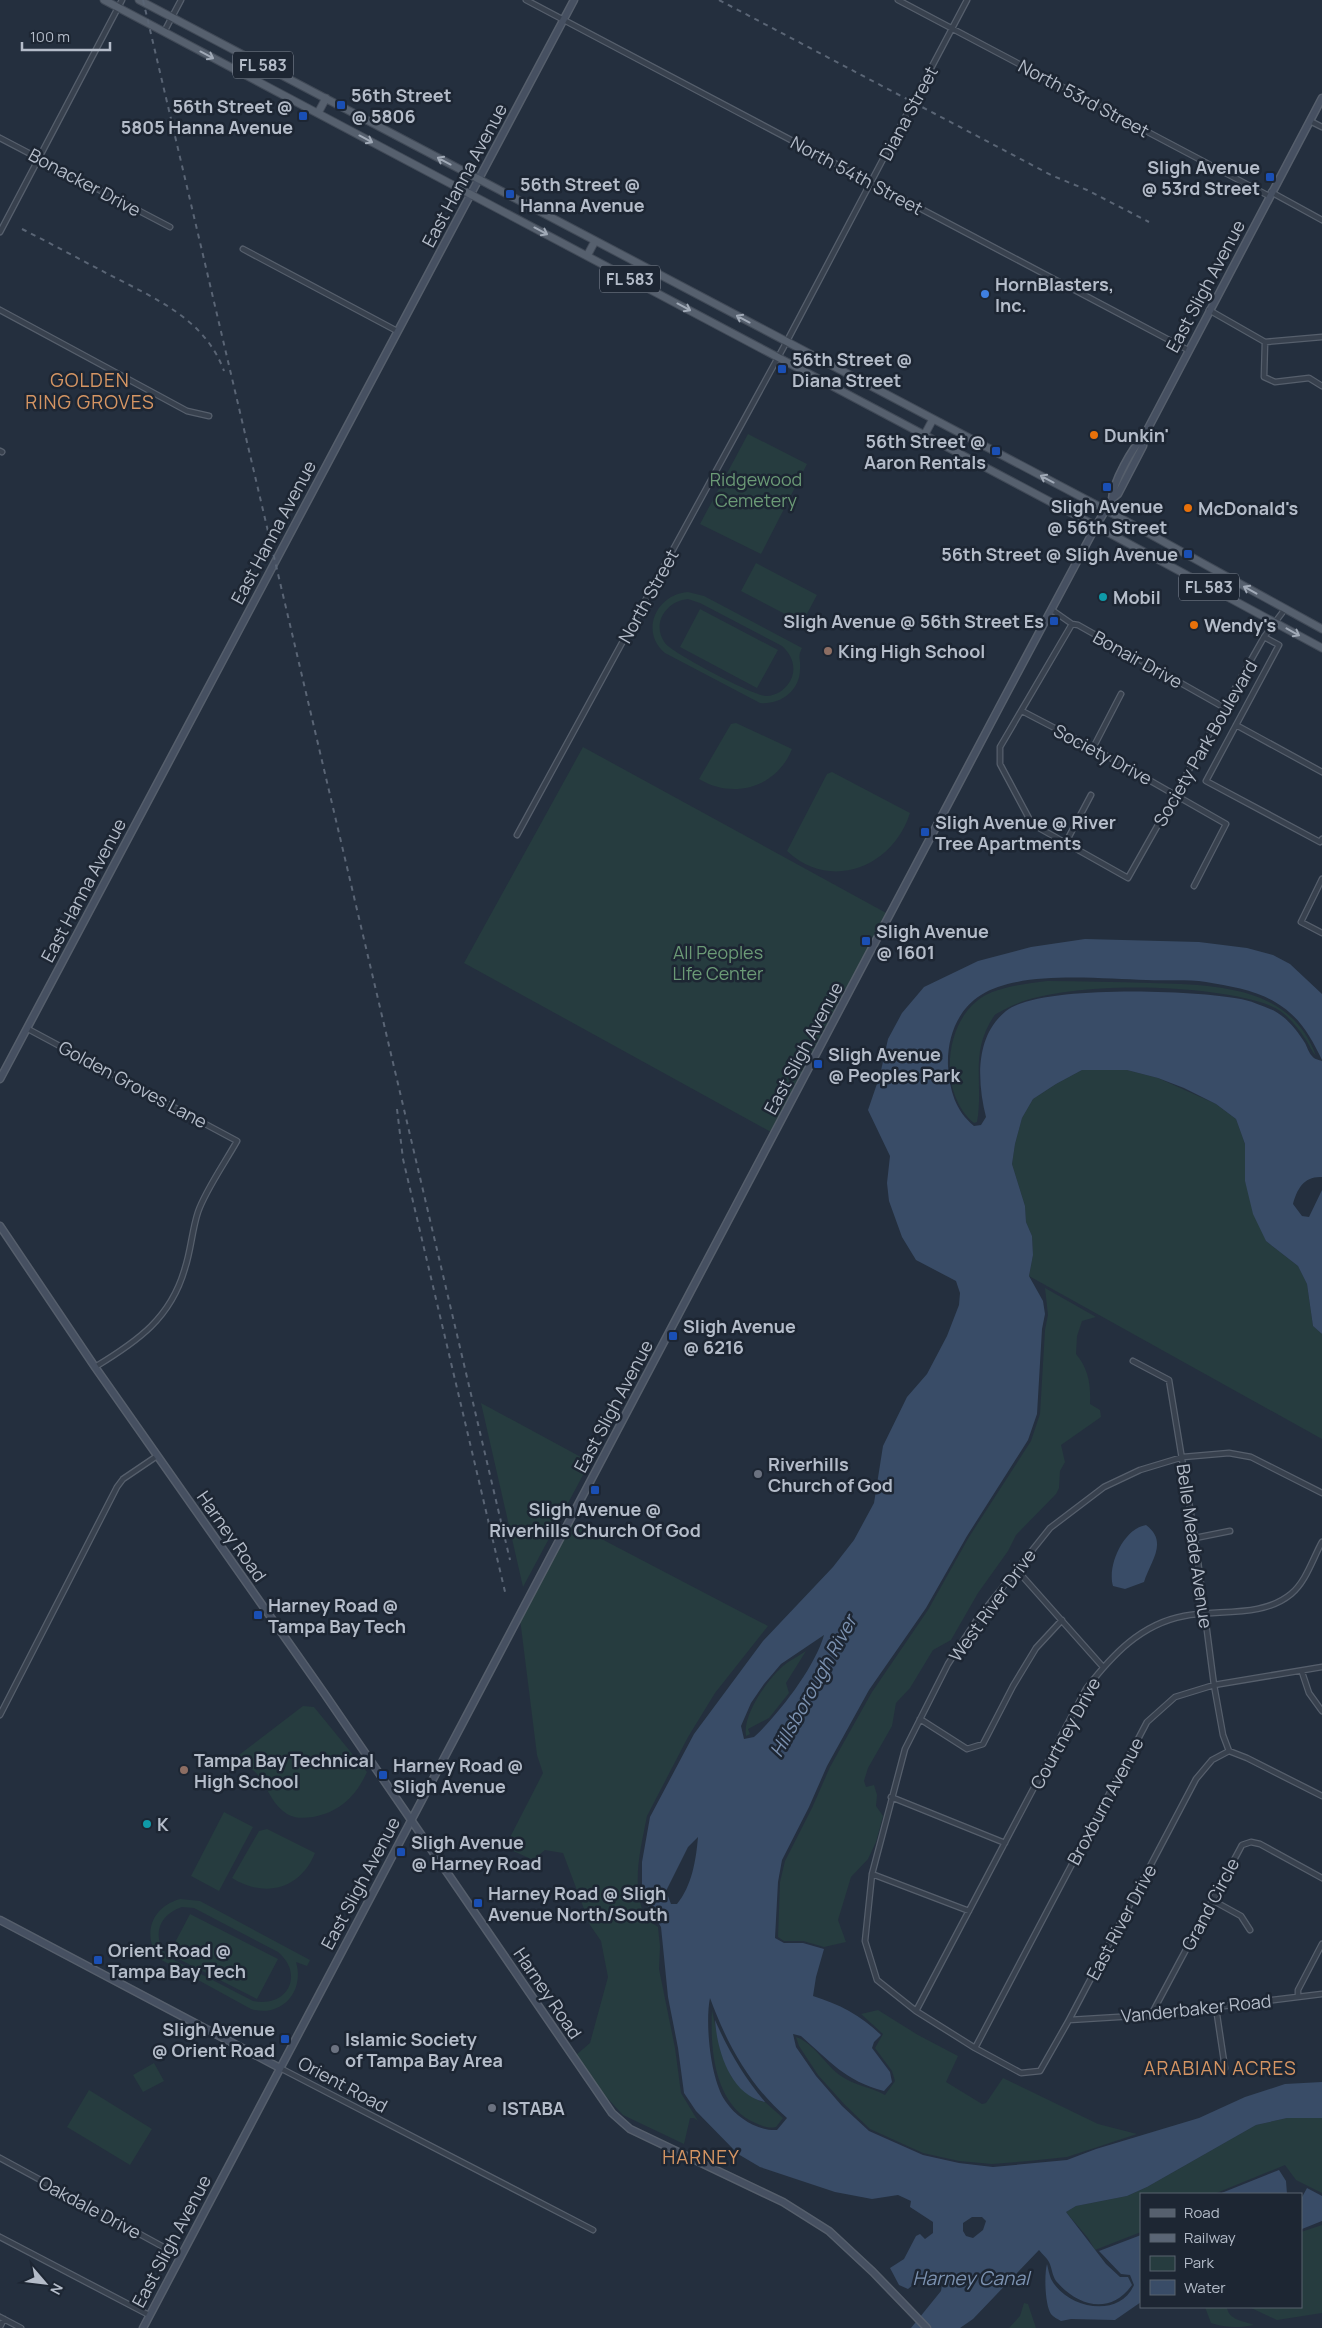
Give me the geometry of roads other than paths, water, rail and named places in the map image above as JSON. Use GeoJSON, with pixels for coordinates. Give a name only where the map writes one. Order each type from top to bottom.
{"type":"FeatureCollection","features":[{"type":"Feature","properties":{"kind":"main road","name":"FL 583"},"geometry":{"type":"LineString","coordinates":[[104,0],[924,434],[1322,648]]}},
{"type":"Feature","properties":{"kind":"main road","name":"FL 583"},"geometry":{"type":"LineString","coordinates":[[139,0],[1106,510],[1322,629]]}},
{"type":"Feature","properties":{"kind":"main road"},"geometry":{"type":"LineString","coordinates":[[318,113],[326,98]]}},
{"type":"Feature","properties":{"kind":"main road"},"geometry":{"type":"LineString","coordinates":[[587,256],[595,241]]}},
{"type":"Feature","properties":{"kind":"main road"},"geometry":{"type":"LineString","coordinates":[[924,434],[933,420]]}},
{"type":"Feature","properties":{"kind":"street"},"geometry":{"type":"LineString","coordinates":[[0,232],[122,0]]}},
{"type":"Feature","properties":{"kind":"street"},"geometry":{"type":"LineString","coordinates":[[164,32],[180,0]]}},
{"type":"Feature","properties":{"kind":"street","name":"North 54th Street"},"geometry":{"type":"LineString","coordinates":[[526,0],[1188,350]]}},
{"type":"Feature","properties":{"kind":"street","name":"East Hanna Avenue"},"geometry":{"type":"LineString","coordinates":[[0,1079],[574,0]]}},
{"type":"Feature","properties":{"kind":"street","name":"North 53rd Street"},"geometry":{"type":"LineString","coordinates":[[898,0],[1322,220]]}},
{"type":"Feature","properties":{"kind":"street","name":"Diana Street"},"geometry":{"type":"LineString","coordinates":[[778,357],[967,0]]}},
{"type":"Feature","properties":{"kind":"street","name":"East Sligh Avenue"},"geometry":{"type":"LineString","coordinates":[[143,2328],[1112,499],[1112,491],[1136,446],[1144,436],[1322,98]]}},
{"type":"Feature","properties":{"kind":"street"},"geometry":{"type":"LineString","coordinates":[[1310,121],[1322,127]]}},
{"type":"Feature","properties":{"kind":"street","name":"Bonacker Drive"},"geometry":{"type":"LineString","coordinates":[[0,138],[170,227]]}},
{"type":"Feature","properties":{"kind":"street"},"geometry":{"type":"LineString","coordinates":[[242,249],[397,331]]}},
{"type":"Feature","properties":{"kind":"street"},"geometry":{"type":"LineString","coordinates":[[0,310],[187,411],[210,416]]}},
{"type":"Feature","properties":{"kind":"street"},"geometry":{"type":"LineString","coordinates":[[1209,310],[1265,342],[1322,337]]}},
{"type":"Feature","properties":{"kind":"street"},"geometry":{"type":"LineString","coordinates":[[1265,342],[1264,377],[1276,382],[1309,378],[1322,386]]}},
{"type":"Feature","properties":{"kind":"street","name":"North Street"},"geometry":{"type":"LineString","coordinates":[[517,835],[778,357]]}},
{"type":"Feature","properties":{"kind":"street","name":"Society Park Boulevard"},"geometry":{"type":"LineString","coordinates":[[1065,844],[1128,878],[1264,637],[1285,609]]}},
{"type":"Feature","properties":{"kind":"street","name":"Bonair Drive"},"geometry":{"type":"LineString","coordinates":[[1052,610],[1072,624],[1078,625],[1225,708]]}},
{"type":"Feature","properties":{"kind":"street"},"geometry":{"type":"LineString","coordinates":[[1072,624],[1000,747],[1000,764],[1032,824],[1065,844],[1091,795]]}},
{"type":"Feature","properties":{"kind":"street"},"geometry":{"type":"LineString","coordinates":[[1264,637],[1279,645],[1206,781],[1321,840]]}},
{"type":"Feature","properties":{"kind":"street"},"geometry":{"type":"LineString","coordinates":[[1093,748],[1121,694]]}},
{"type":"Feature","properties":{"kind":"street","name":"Society Drive"},"geometry":{"type":"LineString","coordinates":[[1022,711],[1093,748],[1226,824],[1194,886]]}},
{"type":"Feature","properties":{"kind":"street"},"geometry":{"type":"LineString","coordinates":[[1236,726],[1322,772]]}},
{"type":"Feature","properties":{"kind":"street"},"geometry":{"type":"LineString","coordinates":[[1322,879],[1301,922],[1322,933]]}},
{"type":"Feature","properties":{"kind":"street","name":"Golden Groves Lane"},"geometry":{"type":"LineString","coordinates":[[28,1029],[237,1141],[198,1211],[186,1267],[172,1303],[151,1328],[134,1342],[95,1367]]}},
{"type":"Feature","properties":{"kind":"street","name":"Harney Road"},"geometry":{"type":"LineString","coordinates":[[0,1226],[95,1367],[411,1820],[612,2113],[630,2129],[783,2202],[828,2231],[873,2272],[927,2328]]}},
{"type":"Feature","properties":{"kind":"street","name":"Belle Meade Avenue"},"geometry":{"type":"LineString","coordinates":[[1133,1361],[1169,1380],[1195,1538],[1214,1684],[1223,1735],[1229,1751]]}},
{"type":"Feature","properties":{"kind":"street","name":"West River Drive"},"geometry":{"type":"LineString","coordinates":[[916,2011],[877,1980],[865,1941],[872,1874],[905,1749],[958,1648],[978,1618],[1016,1569],[1050,1528],[1104,1487],[1140,1470],[1183,1457],[1229,1453],[1252,1458],[1322,1492]]}},
{"type":"Feature","properties":{"kind":"street"},"geometry":{"type":"LineString","coordinates":[[0,1715],[117,1487],[123,1479],[157,1456]]}},
{"type":"Feature","properties":{"kind":"street"},"geometry":{"type":"LineString","coordinates":[[1195,1538],[1230,1530]]}},
{"type":"Feature","properties":{"kind":"street","name":"Courtney Drive"},"geometry":{"type":"LineString","coordinates":[[916,2011],[1086,1689],[1103,1667],[1132,1640],[1153,1625],[1185,1615],[1258,1608],[1276,1603],[1292,1593],[1303,1579],[1322,1542]]}},
{"type":"Feature","properties":{"kind":"street"},"geometry":{"type":"LineString","coordinates":[[1016,1569],[1103,1667]]}},
{"type":"Feature","properties":{"kind":"street"},"geometry":{"type":"LineString","coordinates":[[920,1720],[967,1749],[983,1744],[1013,1686],[1036,1648],[1062,1620]]}},
{"type":"Feature","properties":{"kind":"street","name":"Broxburn Avenue"},"geometry":{"type":"LineString","coordinates":[[975,2048],[1147,1722],[1175,1697],[1214,1684],[1302,1672],[1322,1667]]}},
{"type":"Feature","properties":{"kind":"street"},"geometry":{"type":"LineString","coordinates":[[1302,1672],[1309,1693],[1322,1712]]}},
{"type":"Feature","properties":{"kind":"street"},"geometry":{"type":"LineString","coordinates":[[1229,1751],[1247,1758],[1322,1796]]}},
{"type":"Feature","properties":{"kind":"street","name":"East River Drive"},"geometry":{"type":"LineString","coordinates":[[916,2011],[975,2048],[1022,2072],[1040,2071],[1070,2020],[1196,1779],[1212,1760],[1229,1751]]}},
{"type":"Feature","properties":{"kind":"street"},"geometry":{"type":"LineString","coordinates":[[891,1797],[1005,1843]]}},
{"type":"Feature","properties":{"kind":"street","name":"Grand Circle"},"geometry":{"type":"LineString","coordinates":[[1152,2016],[1240,1848],[1246,1842],[1260,1844],[1322,1878]]}},
{"type":"Feature","properties":{"kind":"street"},"geometry":{"type":"LineString","coordinates":[[872,1874],[969,1911]]}},
{"type":"Feature","properties":{"kind":"street"},"geometry":{"type":"LineString","coordinates":[[1212,1900],[1241,1916],[1250,1930]]}},
{"type":"Feature","properties":{"kind":"street","name":"Orient Road"},"geometry":{"type":"LineString","coordinates":[[0,1920],[593,2230]]}},
{"type":"Feature","properties":{"kind":"street"},"geometry":{"type":"LineString","coordinates":[[1298,1997],[1298,1990],[1322,1944]]}},
{"type":"Feature","properties":{"kind":"street","name":"Vanderbaker Road"},"geometry":{"type":"LineString","coordinates":[[1070,2020],[1152,2016],[1322,1994]]}},
{"type":"Feature","properties":{"kind":"street"},"geometry":{"type":"LineString","coordinates":[[1216,2008],[1225,2068]]}},
{"type":"Feature","properties":{"kind":"street","name":"Oakdale Drive"},"geometry":{"type":"LineString","coordinates":[[0,2158],[180,2256]]}},
{"type":"Feature","properties":{"kind":"street"},"geometry":{"type":"LineString","coordinates":[[0,2237],[149,2315]]}},
{"type":"Feature","properties":{"kind":"street"},"geometry":{"type":"LineString","coordinates":[[0,2327],[2,2318],[21,2328]]}},
{"type":"Feature","properties":{"kind":"water"},"geometry":{"type":"Polygon","coordinates":[[[1085,939],[1199,942],[1247,948],[1273,955],[1290,964],[1322,994],[1322,1060],[1308,1034],[1291,1013],[1259,994],[1242,989],[1184,980],[1061,978],[1017,982],[997,987],[981,995],[966,1008],[952,1035],[949,1045],[948,1066],[950,1084],[958,1107],[974,1126],[981,1125],[986,1117],[980,1074],[984,1046],[996,1021],[1006,1011],[1024,1002],[1051,996],[1085,993],[1159,992],[1224,996],[1245,1000],[1275,1011],[1290,1023],[1313,1057],[1322,1061],[1322,1177],[1310,1179],[1302,1184],[1293,1204],[1302,1216],[1309,1217],[1322,1190],[1322,1334],[1313,1326],[1307,1284],[1298,1266],[1266,1241],[1253,1214],[1245,1181],[1245,1144],[1236,1119],[1216,1104],[1184,1088],[1158,1078],[1127,1070],[1082,1070],[1033,1099],[1022,1118],[1012,1164],[1025,1206],[1026,1222],[1032,1236],[1033,1255],[1029,1276],[1043,1301],[1045,1314],[1042,1329],[1037,1414],[1028,1440],[967,1536],[926,1608],[869,1690],[827,1766],[782,1860],[778,1882],[775,1938],[784,1943],[803,1943],[824,1949],[813,1996],[850,2011],[881,2035],[874,2042],[872,2048],[890,2072],[892,2082],[884,2091],[859,2082],[830,2062],[801,2036],[793,2034],[796,2047],[816,2076],[842,2106],[869,2131],[923,2155],[959,2163],[993,2167],[1067,2160],[1096,2149],[1199,2118],[1245,2097],[1285,2084],[1322,2082],[1322,2118],[1287,2118],[1256,2125],[1147,2187],[1127,2196],[1076,2206],[1066,2212],[1106,2264],[1120,2277],[1128,2277],[1132,2285],[1114,2301],[1094,2304],[1074,2297],[1056,2281],[1049,2262],[1039,2250],[973,2319],[960,2328],[911,2328],[941,2291],[943,2279],[935,2274],[920,2279],[908,2289],[899,2285],[890,2268],[904,2259],[916,2236],[920,2234],[925,2239],[933,2233],[933,2222],[910,2207],[911,2201],[898,2195],[872,2199],[835,2192],[760,2167],[738,2154],[696,2111],[684,2093],[668,1997],[661,1927],[642,1896],[642,1862],[650,1817],[694,1734],[763,1641],[833,1567],[854,1540],[874,1503],[883,1446],[907,1397],[927,1374],[947,1336],[959,1305],[960,1293],[956,1281],[916,1260],[902,1237],[889,1201],[887,1183],[890,1156],[868,1110],[880,1075],[888,1039],[902,1013],[924,987],[978,961],[1031,947],[1085,939]],[[824,1635],[781,1664],[751,1703],[741,1726],[744,1739],[754,1737],[785,1703],[813,1661],[824,1635]],[[698,1837],[688,1847],[666,1891],[671,1904],[677,1904],[690,1881],[698,1837]],[[710,1998],[710,2051],[716,2080],[726,2102],[742,2118],[755,2126],[777,2130],[787,2118],[750,2078],[724,2032],[710,1998]],[[972,2217],[963,2223],[963,2231],[966,2236],[973,2238],[983,2230],[986,2221],[982,2217],[972,2217]]]}},
{"type":"Feature","properties":{"kind":"water"},"geometry":{"type":"Polygon","coordinates":[[[1146,1525],[1153,1532],[1157,1545],[1144,1582],[1125,1589],[1113,1586],[1112,1569],[1119,1550],[1130,1533],[1146,1525]]]}},
{"type":"Feature","properties":{"kind":"water"},"geometry":{"type":"Polygon","coordinates":[[[715,2020],[737,2063],[765,2102],[753,2098],[734,2081],[722,2057],[715,2020]]]}},
{"type":"Feature","properties":{"kind":"water"},"geometry":{"type":"Polygon","coordinates":[[[1279,2170],[1286,2181],[1287,2193],[1222,2193],[1279,2170]]]}},
{"type":"Feature","properties":{"kind":"water"},"geometry":{"type":"Polygon","coordinates":[[[1307,2188],[1322,2196],[1322,2221],[1302,2229],[1302,2197],[1307,2188]]]}},
{"type":"Feature","properties":{"kind":"water"},"geometry":{"type":"Polygon","coordinates":[[[1140,2235],[1140,2303],[1115,2320],[1071,2319],[1061,2321],[1052,2315],[1049,2310],[1045,2282],[1047,2264],[1051,2279],[1059,2289],[1080,2303],[1105,2306],[1117,2303],[1127,2296],[1134,2285],[1130,2275],[1121,2274],[1099,2251],[1140,2235]]]}},
{"type":"Feature","properties":{"kind":"railway"},"geometry":{"type":"LineString","coordinates":[[143,0],[510,1560]]}},
{"type":"Feature","properties":{"kind":"railway"},"geometry":{"type":"LineString","coordinates":[[719,0],[1051,175],[1087,190],[1149,222]]}},
{"type":"Feature","properties":{"kind":"railway"},"geometry":{"type":"LineString","coordinates":[[22,229],[145,293],[177,312],[205,337],[216,353],[224,371]]}},
{"type":"Feature","properties":{"kind":"railway"},"geometry":{"type":"LineString","coordinates":[[397,1109],[403,1159],[506,1596]]}},
{"type":"Feature","properties":{"kind":"place","name":"56th Street @ 5806"},"geometry":{"type":"Point","coordinates":[341,105]}},
{"type":"Feature","properties":{"kind":"place","name":"56th Street @ 5805 Hanna Avenue"},"geometry":{"type":"Point","coordinates":[303,116]}},
{"type":"Feature","properties":{"kind":"place","name":"Sligh Avenue @ 53rd Street"},"geometry":{"type":"Point","coordinates":[1270,177]}},
{"type":"Feature","properties":{"kind":"place","name":"56th Street @ Hanna Avenue"},"geometry":{"type":"Point","coordinates":[510,194]}},
{"type":"Feature","properties":{"kind":"place","name":"HornBlasters, Inc."},"geometry":{"type":"Point","coordinates":[985,294]}},
{"type":"Feature","properties":{"kind":"place","name":"56th Street @ Diana Street"},"geometry":{"type":"Point","coordinates":[782,369]}},
{"type":"Feature","properties":{"kind":"place","name":"Dunkin'"},"geometry":{"type":"Point","coordinates":[1094,435]}},
{"type":"Feature","properties":{"kind":"place","name":"56th Street @ Aaron Rentals"},"geometry":{"type":"Point","coordinates":[996,451]}},
{"type":"Feature","properties":{"kind":"place","name":"Sligh Avenue @ 56th Street"},"geometry":{"type":"Point","coordinates":[1107,487]}},
{"type":"Feature","properties":{"kind":"place","name":"McDonald's"},"geometry":{"type":"Point","coordinates":[1188,508]}},
{"type":"Feature","properties":{"kind":"place","name":"56th Street @ Sligh Avenue"},"geometry":{"type":"Point","coordinates":[1188,554]}},
{"type":"Feature","properties":{"kind":"place","name":"Mobil"},"geometry":{"type":"Point","coordinates":[1103,597]}},
{"type":"Feature","properties":{"kind":"place","name":"Sligh Avenue @ 56th Street Es"},"geometry":{"type":"Point","coordinates":[1054,621]}},
{"type":"Feature","properties":{"kind":"place","name":"Wendy's"},"geometry":{"type":"Point","coordinates":[1194,625]}},
{"type":"Feature","properties":{"kind":"place","name":"King High School"},"geometry":{"type":"Point","coordinates":[828,651]}},
{"type":"Feature","properties":{"kind":"place","name":"Sligh Avenue @ River Tree Apartments"},"geometry":{"type":"Point","coordinates":[925,832]}},
{"type":"Feature","properties":{"kind":"place","name":"Sligh Avenue @ 1601"},"geometry":{"type":"Point","coordinates":[866,941]}},
{"type":"Feature","properties":{"kind":"place","name":"Sligh Avenue @ Peoples Park"},"geometry":{"type":"Point","coordinates":[818,1064]}},
{"type":"Feature","properties":{"kind":"place","name":"Sligh Avenue @ 6216"},"geometry":{"type":"Point","coordinates":[673,1336]}},
{"type":"Feature","properties":{"kind":"place","name":"Riverhills Church of God"},"geometry":{"type":"Point","coordinates":[758,1474]}},
{"type":"Feature","properties":{"kind":"place","name":"Sligh Avenue @ Riverhills Church Of God"},"geometry":{"type":"Point","coordinates":[595,1490]}},
{"type":"Feature","properties":{"kind":"place","name":"Harney Road @ Tampa Bay Tech"},"geometry":{"type":"Point","coordinates":[258,1615]}},
{"type":"Feature","properties":{"kind":"place","name":"Tampa Bay Technical High School"},"geometry":{"type":"Point","coordinates":[184,1770]}},
{"type":"Feature","properties":{"kind":"place","name":"Harney Road @ Sligh Avenue"},"geometry":{"type":"Point","coordinates":[383,1775]}},
{"type":"Feature","properties":{"kind":"place","name":"K"},"geometry":{"type":"Point","coordinates":[147,1824]}},
{"type":"Feature","properties":{"kind":"place","name":"Sligh Avenue @ Harney Road"},"geometry":{"type":"Point","coordinates":[401,1852]}},
{"type":"Feature","properties":{"kind":"place","name":"Harney Road @ Sligh Avenue North/South"},"geometry":{"type":"Point","coordinates":[478,1903]}},
{"type":"Feature","properties":{"kind":"place","name":"Orient Road @ Tampa Bay Tech"},"geometry":{"type":"Point","coordinates":[98,1960]}},
{"type":"Feature","properties":{"kind":"place","name":"Sligh Avenue @ Orient Road"},"geometry":{"type":"Point","coordinates":[285,2039]}},
{"type":"Feature","properties":{"kind":"place","name":"Islamic Society of Tampa Bay Area"},"geometry":{"type":"Point","coordinates":[335,2049]}},
{"type":"Feature","properties":{"kind":"place","name":"ISTABA"},"geometry":{"type":"Point","coordinates":[492,2108]}},
{"type":"Feature","properties":{"kind":"district","name":"GOLDEN RING GROVES"},"geometry":{"type":"Point","coordinates":[90,391]}},
{"type":"Feature","properties":{"kind":"district","name":"ARABIAN ACRES"},"geometry":{"type":"Point","coordinates":[1220,2068]}},
{"type":"Feature","properties":{"kind":"district","name":"HARNEY"},"geometry":{"type":"Point","coordinates":[701,2157]}},
{"type":"Feature","properties":{"kind":"park label","name":"Ridgewood Cemetery"},"geometry":{"type":"Point","coordinates":[756,489]}},
{"type":"Feature","properties":{"kind":"park label","name":"All Peoples LIfe Center"},"geometry":{"type":"Point","coordinates":[718,962]}},
{"type":"Feature","properties":{"kind":"water label","name":"Hillsborough River"},"geometry":{"type":"Point","coordinates":[813,1686]}},
{"type":"Feature","properties":{"kind":"water label","name":"Harney Canal"},"geometry":{"type":"Point","coordinates":[971,2278]}}]}
